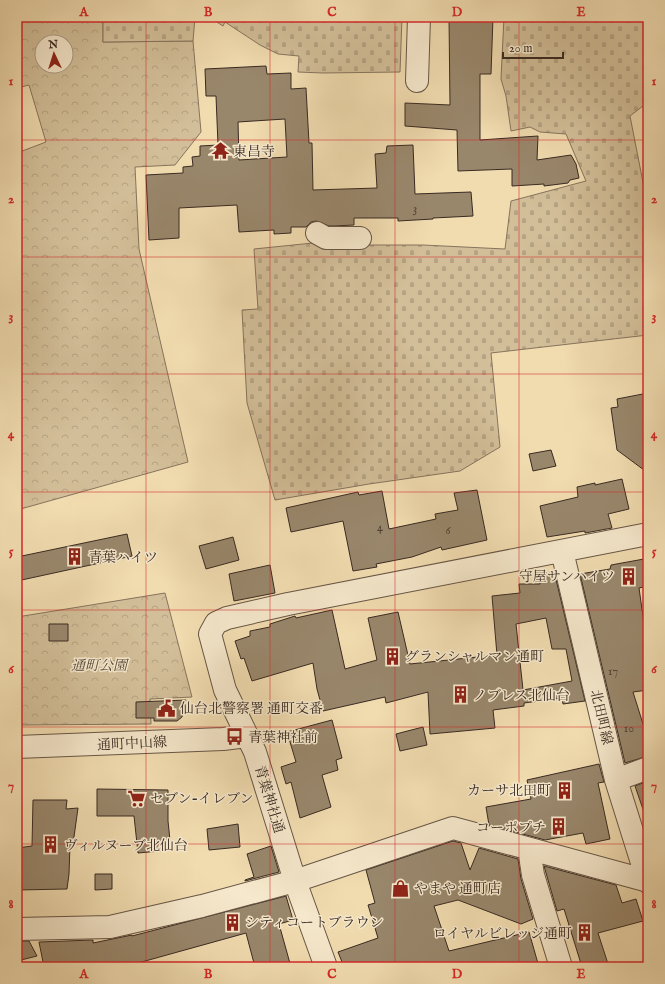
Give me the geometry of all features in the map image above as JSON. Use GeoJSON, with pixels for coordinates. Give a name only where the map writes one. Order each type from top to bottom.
{"type":"FeatureCollection","features":[{"type":"Feature","properties":{"kind":"street"},"geometry":{"type":"LineString","coordinates":[[417,81],[419,17]]}},
{"type":"Feature","properties":{"kind":"street"},"geometry":{"type":"LineString","coordinates":[[317,233],[326,238],[360,238]]}},
{"type":"Feature","properties":{"kind":"street"},"geometry":{"type":"LineString","coordinates":[[562,551],[648,534]]}},
{"type":"Feature","properties":{"kind":"street","name":"青葉神社通"},"geometry":{"type":"LineString","coordinates":[[326,967],[295,881],[255,752],[225,690],[210,634],[216,623],[227,618],[273,608],[562,551]]}},
{"type":"Feature","properties":{"kind":"street","name":"北田町線"},"geometry":{"type":"LineString","coordinates":[[562,551],[616,780],[648,882]]}},
{"type":"Feature","properties":{"kind":"street","name":"通町中山線"},"geometry":{"type":"LineString","coordinates":[[17,748],[216,739],[247,736]]}},
{"type":"Feature","properties":{"kind":"street"},"geometry":{"type":"LineString","coordinates":[[616,780],[648,768]]}},
{"type":"Feature","properties":{"kind":"street"},"geometry":{"type":"LineString","coordinates":[[17,929],[110,927],[202,906],[295,881],[453,828],[648,882]]}},
{"type":"Feature","properties":{"kind":"street"},"geometry":{"type":"LineString","coordinates":[[529,849],[533,875],[561,967]]}},
{"type":"Feature","properties":{"kind":"green space"},"geometry":{"type":"Polygon","coordinates":[[[17,17],[103,17],[103,42],[193,41],[201,132],[175,165],[135,167],[139,249],[188,462],[17,510],[17,278],[21,278],[17,266],[17,153],[46,142],[29,85],[17,88],[17,17]]]}},
{"type":"Feature","properties":{"kind":"green space"},"geometry":{"type":"Polygon","coordinates":[[[103,17],[195,17],[193,41],[103,42],[103,17]]]}},
{"type":"Feature","properties":{"kind":"green space"},"geometry":{"type":"Polygon","coordinates":[[[209,17],[402,17],[400,72],[298,72],[299,56],[278,54],[260,45],[225,22],[223,26],[209,17]]]}},
{"type":"Feature","properties":{"kind":"green space"},"geometry":{"type":"Polygon","coordinates":[[[504,17],[648,17],[648,102],[630,116],[648,208],[648,335],[491,353],[500,447],[460,471],[369,484],[275,500],[247,403],[242,310],[258,309],[254,249],[313,243],[332,245],[423,245],[505,249],[511,201],[586,181],[566,134],[540,132],[530,127],[511,131],[506,96],[501,79],[504,17]]]}},
{"type":"Feature","properties":{"kind":"green space","name":"通町公園"},"geometry":{"type":"Polygon","coordinates":[[[165,593],[192,697],[150,699],[151,724],[22,725],[17,702],[17,617],[165,593]]]}},
{"type":"Feature","properties":{"kind":"building"},"geometry":{"type":"Polygon","coordinates":[[[449,17],[493,17],[491,74],[480,74],[480,140],[538,136],[537,160],[571,155],[576,164],[579,178],[570,180],[568,183],[544,186],[544,184],[512,186],[512,169],[458,171],[457,130],[405,126],[405,103],[450,105],[449,17]]]}},
{"type":"Feature","properties":{"kind":"building","name":"東昌寺"},"geometry":{"type":"Polygon","coordinates":[[[266,66],[267,74],[291,73],[291,89],[306,88],[309,143],[312,143],[313,190],[377,188],[375,154],[386,153],[387,146],[413,145],[415,194],[471,192],[473,216],[398,221],[398,218],[354,218],[354,225],[334,226],[329,226],[316,221],[311,222],[306,227],[291,227],[291,233],[274,234],[274,230],[239,232],[237,205],[179,208],[179,238],[149,240],[146,175],[183,173],[183,167],[193,166],[192,157],[200,156],[200,146],[218,145],[216,96],[206,96],[205,69],[266,66]],[[285,119],[238,122],[239,160],[287,157],[285,119]]]}},
{"type":"Feature","properties":{"kind":"building"},"geometry":{"type":"Polygon","coordinates":[[[648,393],[648,473],[617,450],[611,408],[618,407],[617,399],[648,393]]]}},
{"type":"Feature","properties":{"kind":"building"},"geometry":{"type":"Polygon","coordinates":[[[551,450],[556,466],[533,471],[529,454],[551,450]]]}},
{"type":"Feature","properties":{"kind":"building"},"geometry":{"type":"Polygon","coordinates":[[[622,479],[629,509],[608,514],[612,528],[585,533],[585,531],[547,537],[540,506],[578,497],[577,487],[622,479]]]}},
{"type":"Feature","properties":{"kind":"building"},"geometry":{"type":"Polygon","coordinates":[[[477,490],[487,540],[442,550],[441,547],[412,557],[376,564],[377,567],[353,571],[343,521],[291,532],[286,508],[358,492],[359,495],[382,491],[389,529],[436,519],[435,514],[458,510],[454,493],[477,490]]]}},
{"type":"Feature","properties":{"kind":"building","name":"青葉ハイツ"},"geometry":{"type":"Polygon","coordinates":[[[127,534],[132,556],[17,581],[17,557],[127,534]]]}},
{"type":"Feature","properties":{"kind":"building"},"geometry":{"type":"Polygon","coordinates":[[[233,537],[239,560],[206,569],[199,546],[233,537]]]}},
{"type":"Feature","properties":{"kind":"building"},"geometry":{"type":"Polygon","coordinates":[[[644,559],[648,586],[639,588],[648,652],[648,690],[633,692],[648,740],[648,756],[625,763],[580,574],[610,569],[611,565],[644,559]]]}},
{"type":"Feature","properties":{"kind":"building"},"geometry":{"type":"Polygon","coordinates":[[[270,565],[275,593],[234,601],[229,574],[270,565]]]}},
{"type":"Feature","properties":{"kind":"building"},"geometry":{"type":"Polygon","coordinates":[[[554,571],[585,701],[563,704],[562,698],[524,703],[524,706],[493,710],[495,728],[430,734],[428,692],[386,703],[385,697],[323,711],[317,689],[313,663],[252,681],[244,658],[241,659],[235,641],[250,636],[250,631],[270,627],[270,624],[295,616],[296,618],[332,610],[345,669],[377,660],[368,618],[398,612],[410,664],[497,655],[492,596],[520,593],[519,584],[540,584],[539,575],[554,571]],[[546,618],[516,624],[523,690],[572,681],[566,649],[552,649],[546,618]]]}},
{"type":"Feature","properties":{"kind":"building"},"geometry":{"type":"Polygon","coordinates":[[[49,624],[68,624],[68,641],[49,641],[49,624]]]}},
{"type":"Feature","properties":{"kind":"building"},"geometry":{"type":"Polygon","coordinates":[[[186,700],[182,717],[177,721],[154,721],[154,718],[136,718],[136,702],[186,700]]]}},
{"type":"Feature","properties":{"kind":"building"},"geometry":{"type":"Polygon","coordinates":[[[332,720],[342,758],[336,760],[338,770],[322,775],[331,807],[300,818],[291,782],[286,784],[281,767],[296,762],[287,732],[332,720]]]}},
{"type":"Feature","properties":{"kind":"building"},"geometry":{"type":"Polygon","coordinates":[[[423,727],[427,745],[400,751],[396,734],[423,727]]]}},
{"type":"Feature","properties":{"kind":"building"},"geometry":{"type":"Polygon","coordinates":[[[599,764],[604,782],[598,783],[610,839],[586,844],[583,833],[545,840],[489,825],[486,807],[531,799],[527,780],[599,764]]]}},
{"type":"Feature","properties":{"kind":"building"},"geometry":{"type":"Polygon","coordinates":[[[648,781],[648,814],[645,815],[635,786],[648,781]]]}},
{"type":"Feature","properties":{"kind":"building"},"geometry":{"type":"Polygon","coordinates":[[[97,789],[168,790],[168,821],[171,850],[138,853],[134,816],[97,816],[97,789]]]}},
{"type":"Feature","properties":{"kind":"building","name":"ヴィルヌーブ北仙台"},"geometry":{"type":"Polygon","coordinates":[[[33,800],[67,800],[66,809],[78,808],[73,844],[70,844],[67,889],[17,890],[17,848],[32,846],[33,800]]]}},
{"type":"Feature","properties":{"kind":"building"},"geometry":{"type":"Polygon","coordinates":[[[238,824],[240,847],[209,850],[207,829],[238,824]]]}},
{"type":"Feature","properties":{"kind":"building"},"geometry":{"type":"Polygon","coordinates":[[[453,841],[461,843],[470,870],[479,848],[518,859],[521,879],[533,919],[521,924],[458,900],[434,906],[449,951],[529,932],[539,967],[344,967],[338,952],[378,938],[368,905],[375,903],[366,870],[453,841]]]}},
{"type":"Feature","properties":{"kind":"building"},"geometry":{"type":"Polygon","coordinates":[[[271,846],[279,872],[245,881],[254,877],[247,854],[271,846]]]}},
{"type":"Feature","properties":{"kind":"building"},"geometry":{"type":"Polygon","coordinates":[[[544,866],[616,885],[622,903],[636,899],[643,921],[598,933],[609,967],[582,967],[564,909],[557,911],[544,866]]]}},
{"type":"Feature","properties":{"kind":"building"},"geometry":{"type":"Polygon","coordinates":[[[95,874],[112,874],[112,889],[95,890],[95,874]]]}},
{"type":"Feature","properties":{"kind":"building"},"geometry":{"type":"Polygon","coordinates":[[[286,896],[293,920],[279,924],[291,967],[255,967],[246,933],[138,963],[139,967],[44,967],[39,942],[93,940],[93,943],[132,936],[286,896]]]}},
{"type":"Feature","properties":{"kind":"building"},"geometry":{"type":"Polygon","coordinates":[[[17,941],[29,941],[37,956],[17,961],[17,941]]]}},
{"type":"Feature","properties":{"kind":"place","name":"東昌寺"},"geometry":{"type":"Point","coordinates":[220,151]}},
{"type":"Feature","properties":{"kind":"place","name":"青葉ハイツ"},"geometry":{"type":"Point","coordinates":[75,557]}},
{"type":"Feature","properties":{"kind":"place","name":"守屋サンハイツ"},"geometry":{"type":"Point","coordinates":[628,576]}},
{"type":"Feature","properties":{"kind":"place","name":"グランシャルマン通町"},"geometry":{"type":"Point","coordinates":[392,656]}},
{"type":"Feature","properties":{"kind":"place","name":"ノブレス北仙台"},"geometry":{"type":"Point","coordinates":[460,695]}},
{"type":"Feature","properties":{"kind":"place","name":"仙台北警察署 通町交番"},"geometry":{"type":"Point","coordinates":[167,708]}},
{"type":"Feature","properties":{"kind":"place","name":"青葉神社前"},"geometry":{"type":"Point","coordinates":[235,737]}},
{"type":"Feature","properties":{"kind":"place","name":"カーサ北田町"},"geometry":{"type":"Point","coordinates":[564,790]}},
{"type":"Feature","properties":{"kind":"place","name":"セブン-イレブン"},"geometry":{"type":"Point","coordinates":[137,798]}},
{"type":"Feature","properties":{"kind":"place","name":"コーポプチ"},"geometry":{"type":"Point","coordinates":[559,827]}},
{"type":"Feature","properties":{"kind":"place","name":"ヴィルヌーブ北仙台"},"geometry":{"type":"Point","coordinates":[51,845]}},
{"type":"Feature","properties":{"kind":"place","name":"やまや 通町店"},"geometry":{"type":"Point","coordinates":[401,888]}},
{"type":"Feature","properties":{"kind":"place","name":"シティコートブラウン"},"geometry":{"type":"Point","coordinates":[232,922]}},
{"type":"Feature","properties":{"kind":"place","name":"ロイヤルビレッジ通町"},"geometry":{"type":"Point","coordinates":[585,933]}}]}
